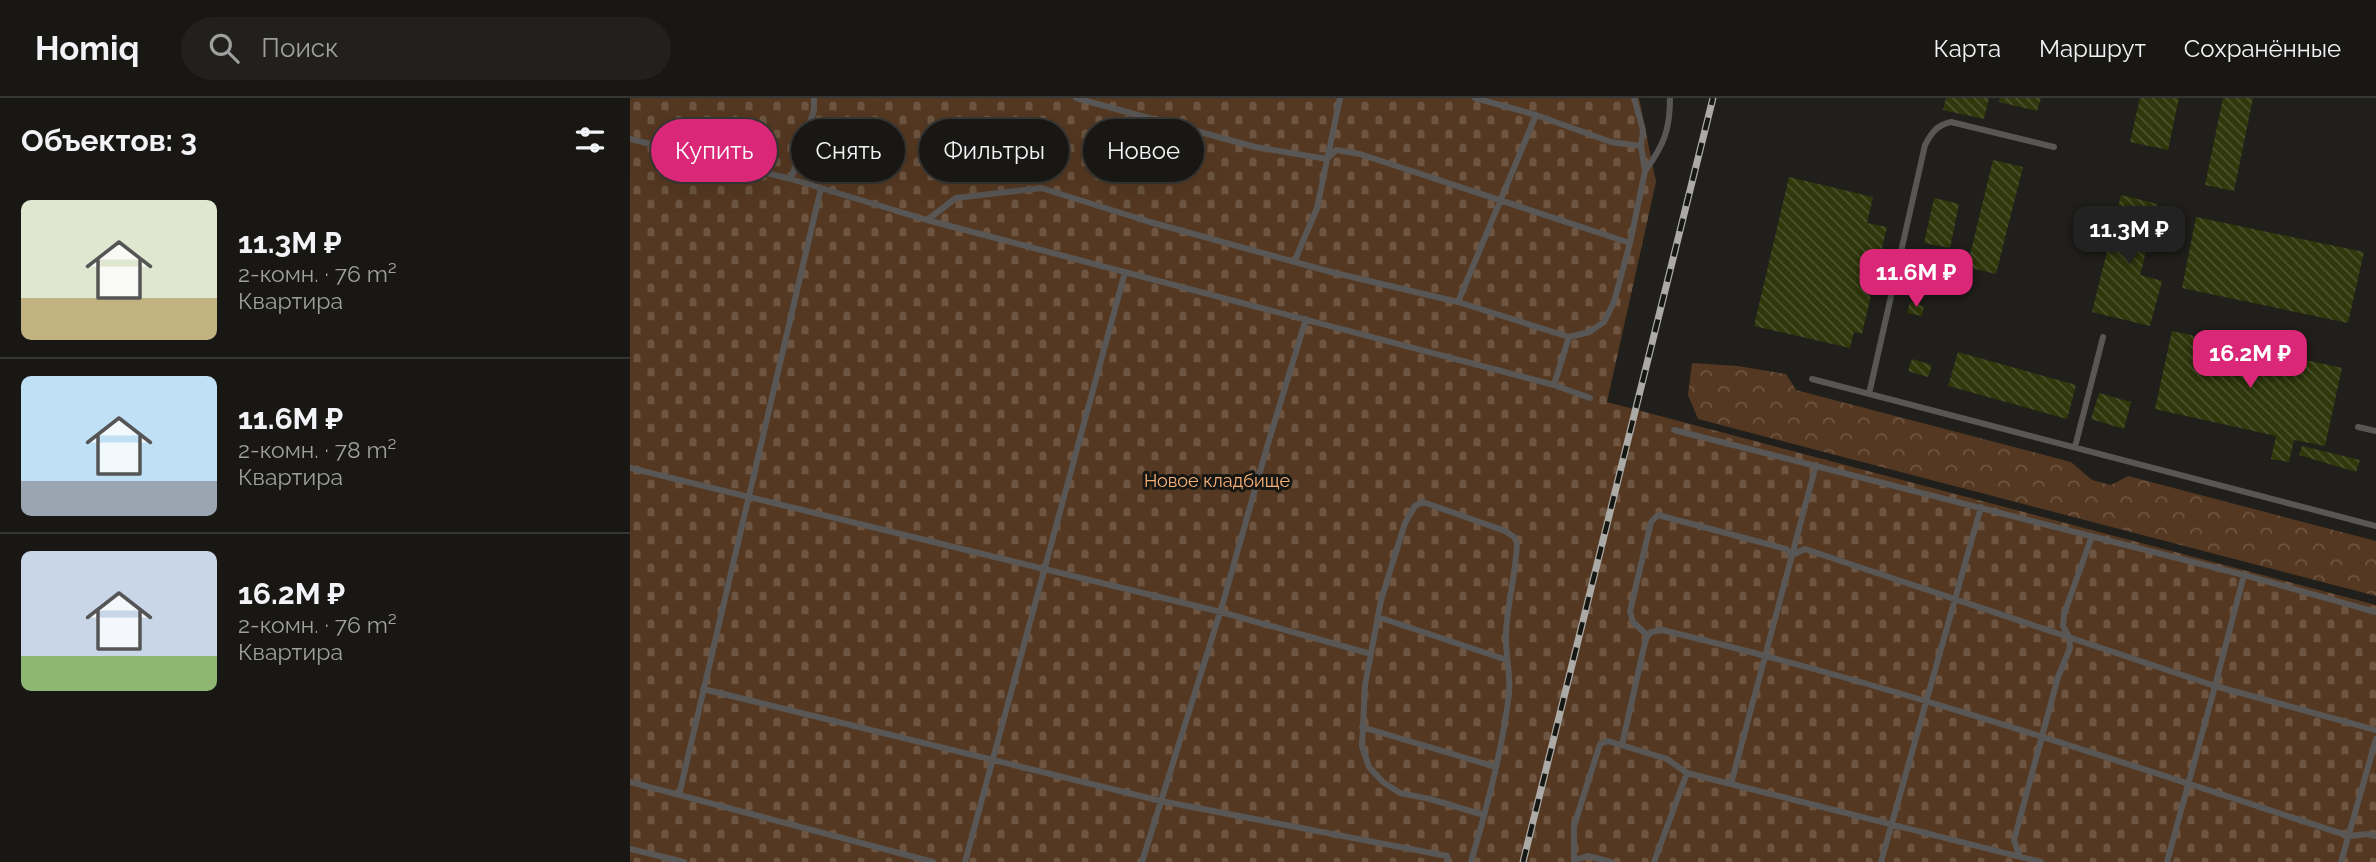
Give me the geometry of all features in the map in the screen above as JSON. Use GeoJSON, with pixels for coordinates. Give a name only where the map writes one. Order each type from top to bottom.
{"type":"FeatureCollection","features":[{"type":"Feature","properties":{"kind":"lane"},"geometry":{"type":"LineString","coordinates":[[790,179],[814,110],[814,98]]}},
{"type":"Feature","properties":{"kind":"lane"},"geometry":{"type":"LineString","coordinates":[[1076,98],[1255,147],[1327,159]]}},
{"type":"Feature","properties":{"kind":"lane"},"geometry":{"type":"LineString","coordinates":[[1295,260],[1317,208],[1340,98]]}},
{"type":"Feature","properties":{"kind":"lane"},"geometry":{"type":"LineString","coordinates":[[1475,98],[1536,115],[1611,142],[1640,145]]}},
{"type":"Feature","properties":{"kind":"lane"},"geometry":{"type":"LineString","coordinates":[[927,220],[956,198],[1041,188],[1150,222],[1335,273],[1458,302],[1569,337],[1589,331],[1604,322],[1614,302],[1645,171],[1640,145],[1643,130],[1634,98]]}},
{"type":"Feature","properties":{"kind":"lane"},"geometry":{"type":"LineString","coordinates":[[1645,171],[1668,134],[1670,98]]}},
{"type":"Feature","properties":{"kind":"lane"},"geometry":{"type":"LineString","coordinates":[[1458,302],[1503,200],[1536,115]]}},
{"type":"Feature","properties":{"kind":"lane"},"geometry":{"type":"LineString","coordinates":[[1869,394],[1925,145],[1930,134],[1940,124],[1951,122],[2054,147]]}},
{"type":"Feature","properties":{"kind":"lane"},"geometry":{"type":"LineString","coordinates":[[630,139],[790,179],[927,220],[1554,385],[1590,398]]}},
{"type":"Feature","properties":{"kind":"lane"},"geometry":{"type":"LineString","coordinates":[[1327,159],[1336,150],[1360,154],[1630,243]]}},
{"type":"Feature","properties":{"kind":"lane"},"geometry":{"type":"LineString","coordinates":[[679,795],[821,188]]}},
{"type":"Feature","properties":{"kind":"lane"},"geometry":{"type":"LineString","coordinates":[[965,862],[1125,272]]}},
{"type":"Feature","properties":{"kind":"lane"},"geometry":{"type":"LineString","coordinates":[[1142,862],[1221,612],[1306,320]]}},
{"type":"Feature","properties":{"kind":"lane"},"geometry":{"type":"LineString","coordinates":[[1554,385],[1569,337]]}},
{"type":"Feature","properties":{"kind":"lane"},"geometry":{"type":"LineString","coordinates":[[2075,447],[2103,337]]}},
{"type":"Feature","properties":{"kind":"lane"},"geometry":{"type":"LineString","coordinates":[[1812,379],[2376,526]]}},
{"type":"Feature","properties":{"kind":"lane"},"geometry":{"type":"LineString","coordinates":[[2358,427],[2376,431]]}},
{"type":"Feature","properties":{"kind":"lane"},"geometry":{"type":"LineString","coordinates":[[1674,430],[2244,575],[2376,612]]}},
{"type":"Feature","properties":{"kind":"lane"},"geometry":{"type":"LineString","coordinates":[[1731,784],[1816,465]]}},
{"type":"Feature","properties":{"kind":"lane"},"geometry":{"type":"LineString","coordinates":[[630,468],[1221,612],[1371,654]]}},
{"type":"Feature","properties":{"kind":"lane"},"geometry":{"type":"LineString","coordinates":[[1471,862],[1484,816],[1496,767],[1509,691],[1506,634],[1517,543],[1514,537],[1505,531],[1423,502],[1415,506],[1405,523],[1378,617],[1365,685],[1362,746],[1369,768],[1383,782],[1400,793],[1430,799],[1484,816]]}},
{"type":"Feature","properties":{"kind":"lane"},"geometry":{"type":"LineString","coordinates":[[1881,862],[1980,508]]}},
{"type":"Feature","properties":{"kind":"lane"},"geometry":{"type":"LineString","coordinates":[[1648,636],[1633,622],[1630,611],[1651,522],[1658,515],[1786,549],[1792,555]]}},
{"type":"Feature","properties":{"kind":"lane"},"geometry":{"type":"LineString","coordinates":[[2020,857],[2014,840],[2058,677],[2070,649],[2069,637],[2063,626],[2064,614],[2092,536]]}},
{"type":"Feature","properties":{"kind":"lane"},"geometry":{"type":"LineString","coordinates":[[1792,555],[1805,549],[2215,686],[2376,730]]}},
{"type":"Feature","properties":{"kind":"lane"},"geometry":{"type":"LineString","coordinates":[[2167,862],[2244,575]]}},
{"type":"Feature","properties":{"kind":"lane"},"geometry":{"type":"LineString","coordinates":[[1378,617],[1507,660]]}},
{"type":"Feature","properties":{"kind":"lane"},"geometry":{"type":"LineString","coordinates":[[1622,745],[1639,664],[1648,636],[1651,632],[1662,630],[1765,654],[1926,700],[2348,836],[2376,836]]}},
{"type":"Feature","properties":{"kind":"lane"},"geometry":{"type":"LineString","coordinates":[[704,689],[1161,801],[1447,856],[1447,862]]}},
{"type":"Feature","properties":{"kind":"lane"},"geometry":{"type":"LineString","coordinates":[[1362,727],[1496,767]]}},
{"type":"Feature","properties":{"kind":"lane"},"geometry":{"type":"LineString","coordinates":[[2341,862],[2376,739]]}},
{"type":"Feature","properties":{"kind":"lane"},"geometry":{"type":"LineString","coordinates":[[1611,862],[1588,856],[1574,861],[1574,826],[1600,744],[1608,741],[1667,759],[1687,773],[2041,862]]}},
{"type":"Feature","properties":{"kind":"lane"},"geometry":{"type":"LineString","coordinates":[[1654,862],[1687,773]]}},
{"type":"Feature","properties":{"kind":"lane"},"geometry":{"type":"LineString","coordinates":[[630,782],[933,862]]}},
{"type":"Feature","properties":{"kind":"lane"},"geometry":{"type":"LineString","coordinates":[[630,849],[684,862]]}},
{"type":"Feature","properties":{"kind":"lane"},"geometry":{"type":"LineString","coordinates":[[2004,862],[2007,853]]}},
{"type":"Feature","properties":{"kind":"green space","name":"Новое кладбище"},"geometry":{"type":"Polygon","coordinates":[[[630,98],[1639,98],[1656,182],[1607,402],[2376,605],[2376,862],[630,862],[630,98]]]}},
{"type":"Feature","properties":{"kind":"green space"},"geometry":{"type":"Polygon","coordinates":[[[1692,363],[1738,366],[1786,374],[1796,390],[2071,462],[2092,480],[2111,485],[2128,476],[2376,541],[2376,596],[1698,419],[1688,395],[1692,363]]]}},
{"type":"Feature","properties":{"kind":"building"},"geometry":{"type":"Polygon","coordinates":[[[1946,98],[1989,98],[1984,119],[1943,110],[1946,98]]]}},
{"type":"Feature","properties":{"kind":"building"},"geometry":{"type":"Polygon","coordinates":[[[2000,98],[2041,98],[2037,111],[1999,102],[2000,98]]]}},
{"type":"Feature","properties":{"kind":"building"},"geometry":{"type":"Polygon","coordinates":[[[2140,98],[2179,98],[2168,150],[2130,142],[2140,98]]]}},
{"type":"Feature","properties":{"kind":"building"},"geometry":{"type":"Polygon","coordinates":[[[2223,98],[2253,98],[2234,191],[2205,185],[2223,98]]]}},
{"type":"Feature","properties":{"kind":"building"},"geometry":{"type":"Polygon","coordinates":[[[1993,160],[2023,167],[1996,274],[1967,267],[1993,160]]]}},
{"type":"Feature","properties":{"kind":"building"},"geometry":{"type":"Polygon","coordinates":[[[1789,177],[1873,197],[1867,223],[1887,227],[1862,334],[1854,332],[1850,348],[1754,326],[1789,177]]]}},
{"type":"Feature","properties":{"kind":"building"},"geometry":{"type":"Polygon","coordinates":[[[2121,195],[2158,204],[2140,275],[2162,281],[2150,326],[2092,312],[2121,195]]]}},
{"type":"Feature","properties":{"kind":"building"},"geometry":{"type":"Polygon","coordinates":[[[1934,198],[1959,204],[1950,248],[1924,243],[1934,198]]]}},
{"type":"Feature","properties":{"kind":"building"},"geometry":{"type":"Polygon","coordinates":[[[2196,217],[2364,252],[2348,323],[2182,288],[2196,217]]]}},
{"type":"Feature","properties":{"kind":"building"},"geometry":{"type":"Polygon","coordinates":[[[1910,302],[1924,306],[1922,316],[1907,313],[1910,302]]]}},
{"type":"Feature","properties":{"kind":"building"},"geometry":{"type":"Polygon","coordinates":[[[2172,331],[2342,368],[2325,446],[2294,440],[2289,462],[2271,459],[2276,436],[2155,409],[2172,331]]]}},
{"type":"Feature","properties":{"kind":"building"},"geometry":{"type":"Polygon","coordinates":[[[1958,352],[2076,385],[2067,419],[1948,386],[1958,352]]]}},
{"type":"Feature","properties":{"kind":"building"},"geometry":{"type":"Polygon","coordinates":[[[1912,359],[1932,365],[1928,377],[1908,371],[1912,359]]]}},
{"type":"Feature","properties":{"kind":"building"},"geometry":{"type":"Polygon","coordinates":[[[2099,393],[2131,402],[2124,429],[2091,419],[2099,393]]]}},
{"type":"Feature","properties":{"kind":"building"},"geometry":{"type":"Polygon","coordinates":[[[2302,446],[2360,460],[2356,472],[2299,455],[2302,446]]]}},
{"type":"Feature","properties":{"kind":"railway"},"geometry":{"type":"LineString","coordinates":[[1523,862],[1713,98]]}}]}
